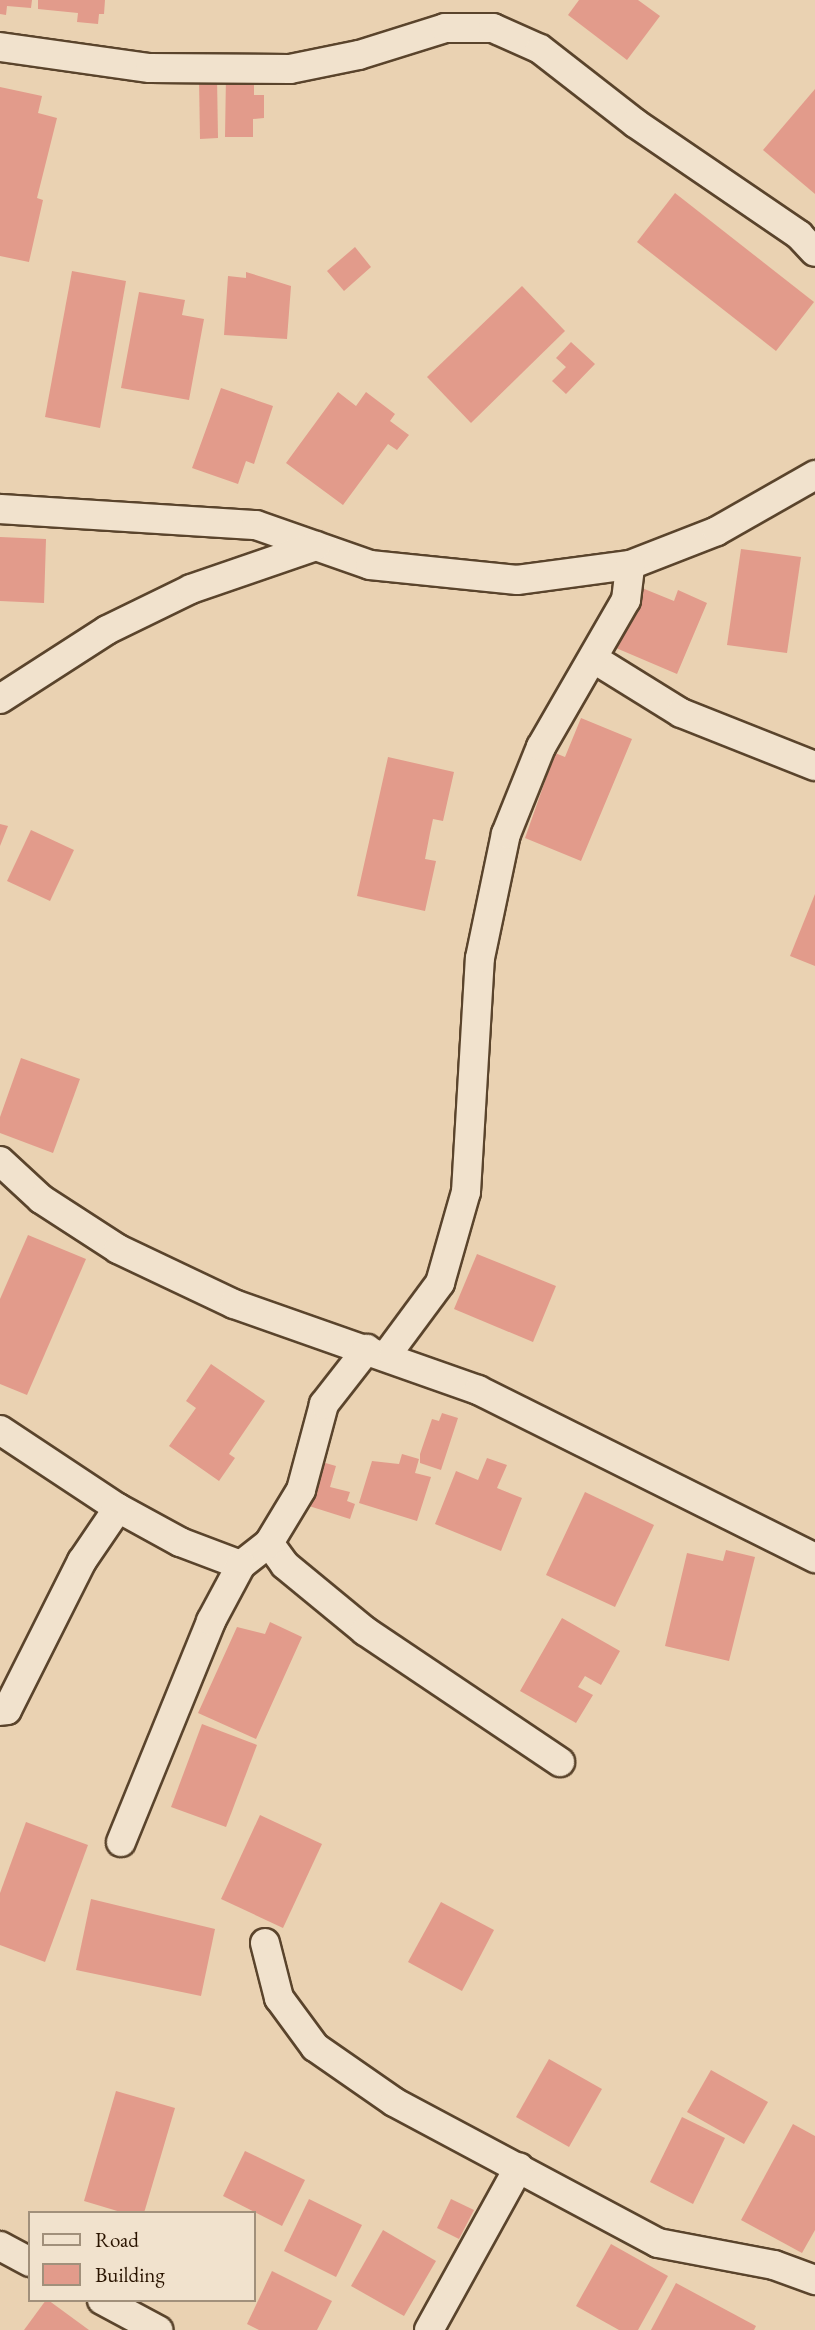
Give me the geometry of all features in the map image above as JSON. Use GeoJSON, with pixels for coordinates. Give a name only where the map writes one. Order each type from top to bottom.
{"type":"FeatureCollection","features":[{"type":"Feature","properties":{"kind":"street"},"geometry":{"type":"LineString","coordinates":[[0,47],[150,68],[290,69],[359,55],[445,28],[493,28],[540,49],[635,122],[799,234],[815,252]]}},
{"type":"Feature","properties":{"kind":"street"},"geometry":{"type":"LineString","coordinates":[[0,509],[256,525],[370,565],[517,580],[630,565],[717,531],[815,475]]}},
{"type":"Feature","properties":{"kind":"street"},"geometry":{"type":"LineString","coordinates":[[0,699],[107,630],[191,589],[316,546]]}},
{"type":"Feature","properties":{"kind":"street"},"geometry":{"type":"LineString","coordinates":[[121,1842],[211,1620],[241,1565],[269,1542],[302,1490],[324,1404],[377,1352],[440,1283],[466,1192],[480,958],[506,834],[541,747],[626,600],[630,565]]}},
{"type":"Feature","properties":{"kind":"street"},"geometry":{"type":"LineString","coordinates":[[594,659],[681,713],[815,766]]}},
{"type":"Feature","properties":{"kind":"street"},"geometry":{"type":"LineString","coordinates":[[0,1161],[41,1199],[118,1249],[234,1304],[377,1352],[478,1390],[815,1558]]}},
{"type":"Feature","properties":{"kind":"street"},"geometry":{"type":"LineString","coordinates":[[0,1430],[118,1508],[180,1542],[241,1565]]}},
{"type":"Feature","properties":{"kind":"street"},"geometry":{"type":"LineString","coordinates":[[0,1711],[7,1710],[82,1561],[118,1508]]}},
{"type":"Feature","properties":{"kind":"street"},"geometry":{"type":"LineString","coordinates":[[269,1542],[285,1565],[365,1631],[560,1762]]}},
{"type":"Feature","properties":{"kind":"street"},"geometry":{"type":"LineString","coordinates":[[265,1943],[279,1998],[315,2048],[394,2102],[658,2243],[774,2265],[815,2280]]}},
{"type":"Feature","properties":{"kind":"street"},"geometry":{"type":"LineString","coordinates":[[429,2330],[519,2167]]}},
{"type":"Feature","properties":{"kind":"street"},"geometry":{"type":"LineString","coordinates":[[0,2246],[28,2261]]}},
{"type":"Feature","properties":{"kind":"street"},"geometry":{"type":"LineString","coordinates":[[106,2302],[158,2330]]}},
{"type":"Feature","properties":{"kind":"building"},"geometry":{"type":"Polygon","coordinates":[[[0,0],[32,0],[31,8],[7,6],[6,15],[0,14],[0,0]]]}},
{"type":"Feature","properties":{"kind":"building"},"geometry":{"type":"Polygon","coordinates":[[[38,0],[105,0],[104,14],[99,14],[98,24],[77,22],[78,13],[38,9],[38,0]]]}},
{"type":"Feature","properties":{"kind":"building"},"geometry":{"type":"Polygon","coordinates":[[[579,0],[638,0],[660,16],[627,60],[568,15],[579,0]]]}},
{"type":"Feature","properties":{"kind":"building"},"geometry":{"type":"Polygon","coordinates":[[[226,75],[254,75],[254,95],[264,95],[264,118],[253,119],[253,137],[225,137],[226,75]]]}},
{"type":"Feature","properties":{"kind":"building"},"geometry":{"type":"Polygon","coordinates":[[[217,77],[218,138],[200,139],[199,78],[217,77]]]}},
{"type":"Feature","properties":{"kind":"building"},"geometry":{"type":"Polygon","coordinates":[[[0,87],[42,96],[38,113],[57,118],[37,198],[43,200],[29,262],[0,256],[0,87]]]}},
{"type":"Feature","properties":{"kind":"building"},"geometry":{"type":"Polygon","coordinates":[[[815,89],[815,194],[763,150],[815,89]]]}},
{"type":"Feature","properties":{"kind":"building"},"geometry":{"type":"Polygon","coordinates":[[[675,193],[814,302],[776,351],[637,242],[675,193]]]}},
{"type":"Feature","properties":{"kind":"building"},"geometry":{"type":"Polygon","coordinates":[[[355,247],[371,267],[344,291],[327,271],[355,247]]]}},
{"type":"Feature","properties":{"kind":"building"},"geometry":{"type":"Polygon","coordinates":[[[72,271],[126,281],[100,428],[45,417],[72,271]]]}},
{"type":"Feature","properties":{"kind":"building"},"geometry":{"type":"Polygon","coordinates":[[[246,272],[291,286],[287,339],[224,335],[228,276],[246,278],[246,272]]]}},
{"type":"Feature","properties":{"kind":"building"},"geometry":{"type":"Polygon","coordinates":[[[522,286],[565,331],[471,423],[427,377],[522,286]]]}},
{"type":"Feature","properties":{"kind":"building"},"geometry":{"type":"Polygon","coordinates":[[[139,292],[185,300],[182,315],[204,319],[189,400],[121,388],[139,292]]]}},
{"type":"Feature","properties":{"kind":"building"},"geometry":{"type":"Polygon","coordinates":[[[571,342],[595,364],[566,394],[552,381],[566,367],[556,358],[571,342]]]}},
{"type":"Feature","properties":{"kind":"building"},"geometry":{"type":"Polygon","coordinates":[[[221,388],[273,406],[254,464],[246,461],[238,484],[192,468],[221,388]]]}},
{"type":"Feature","properties":{"kind":"building"},"geometry":{"type":"Polygon","coordinates":[[[338,392],[356,406],[366,392],[395,414],[390,421],[409,435],[397,450],[388,444],[343,505],[286,463],[338,392]]]}},
{"type":"Feature","properties":{"kind":"building"},"geometry":{"type":"Polygon","coordinates":[[[0,537],[46,539],[44,603],[0,601],[0,537]]]}},
{"type":"Feature","properties":{"kind":"building"},"geometry":{"type":"Polygon","coordinates":[[[741,549],[801,557],[787,653],[727,645],[741,549]]]}},
{"type":"Feature","properties":{"kind":"building"},"geometry":{"type":"Polygon","coordinates":[[[642,588],[674,601],[678,590],[707,603],[677,674],[616,648],[642,588]]]}},
{"type":"Feature","properties":{"kind":"building"},"geometry":{"type":"Polygon","coordinates":[[[581,718],[632,739],[581,861],[525,838],[555,753],[565,757],[581,718]]]}},
{"type":"Feature","properties":{"kind":"building"},"geometry":{"type":"Polygon","coordinates":[[[388,757],[454,772],[443,821],[433,819],[430,833],[425,859],[436,861],[425,911],[357,896],[388,757]]]}},
{"type":"Feature","properties":{"kind":"building"},"geometry":{"type":"Polygon","coordinates":[[[0,824],[8,826],[0,846],[0,824]]]}},
{"type":"Feature","properties":{"kind":"building"},"geometry":{"type":"Polygon","coordinates":[[[31,830],[74,850],[50,901],[7,881],[31,830]]]}},
{"type":"Feature","properties":{"kind":"building"},"geometry":{"type":"Polygon","coordinates":[[[815,894],[815,966],[790,956],[815,894]]]}},
{"type":"Feature","properties":{"kind":"building"},"geometry":{"type":"Polygon","coordinates":[[[21,1058],[80,1079],[53,1153],[0,1133],[0,1117],[21,1058]]]}},
{"type":"Feature","properties":{"kind":"building"},"geometry":{"type":"Polygon","coordinates":[[[28,1235],[86,1259],[27,1395],[0,1384],[0,1299],[28,1235]]]}},
{"type":"Feature","properties":{"kind":"building"},"geometry":{"type":"Polygon","coordinates":[[[477,1254],[556,1286],[533,1342],[454,1309],[477,1254]]]}},
{"type":"Feature","properties":{"kind":"building"},"geometry":{"type":"Polygon","coordinates":[[[211,1364],[265,1401],[229,1454],[235,1458],[219,1481],[169,1446],[196,1408],[186,1401],[211,1364]]]}},
{"type":"Feature","properties":{"kind":"building"},"geometry":{"type":"Polygon","coordinates":[[[442,1413],[458,1418],[441,1470],[420,1463],[420,1454],[432,1419],[439,1421],[442,1413]]]}},
{"type":"Feature","properties":{"kind":"building"},"geometry":{"type":"Polygon","coordinates":[[[402,1454],[419,1459],[415,1473],[431,1477],[417,1521],[359,1503],[372,1461],[399,1464],[402,1454]]]}},
{"type":"Feature","properties":{"kind":"building"},"geometry":{"type":"Polygon","coordinates":[[[487,1458],[507,1465],[497,1488],[522,1498],[501,1551],[435,1524],[456,1471],[478,1480],[487,1458]]]}},
{"type":"Feature","properties":{"kind":"building"},"geometry":{"type":"Polygon","coordinates":[[[322,1462],[336,1466],[330,1487],[350,1492],[347,1501],[355,1504],[350,1519],[309,1506],[322,1462]]]}},
{"type":"Feature","properties":{"kind":"building"},"geometry":{"type":"Polygon","coordinates":[[[585,1492],[654,1525],[615,1607],[546,1575],[585,1492]]]}},
{"type":"Feature","properties":{"kind":"building"},"geometry":{"type":"Polygon","coordinates":[[[726,1550],[755,1557],[729,1661],[665,1646],[687,1553],[723,1561],[726,1550]]]}},
{"type":"Feature","properties":{"kind":"building"},"geometry":{"type":"Polygon","coordinates":[[[562,1618],[620,1651],[601,1685],[585,1676],[578,1687],[593,1695],[576,1723],[520,1691],[562,1618]]]}},
{"type":"Feature","properties":{"kind":"building"},"geometry":{"type":"Polygon","coordinates":[[[270,1622],[302,1637],[256,1739],[198,1713],[237,1627],[265,1634],[270,1622]]]}},
{"type":"Feature","properties":{"kind":"building"},"geometry":{"type":"Polygon","coordinates":[[[202,1724],[257,1745],[226,1827],[171,1807],[202,1724]]]}},
{"type":"Feature","properties":{"kind":"building"},"geometry":{"type":"Polygon","coordinates":[[[260,1815],[322,1844],[283,1928],[221,1899],[260,1815]]]}},
{"type":"Feature","properties":{"kind":"building"},"geometry":{"type":"Polygon","coordinates":[[[26,1822],[88,1845],[45,1962],[0,1945],[0,1893],[26,1822]]]}},
{"type":"Feature","properties":{"kind":"building"},"geometry":{"type":"Polygon","coordinates":[[[91,1899],[215,1929],[201,1996],[76,1970],[91,1899]]]}},
{"type":"Feature","properties":{"kind":"building"},"geometry":{"type":"Polygon","coordinates":[[[441,1902],[494,1930],[462,1991],[408,1962],[441,1902]]]}},
{"type":"Feature","properties":{"kind":"building"},"geometry":{"type":"Polygon","coordinates":[[[549,2059],[602,2089],[569,2147],[516,2117],[549,2059]]]}},
{"type":"Feature","properties":{"kind":"building"},"geometry":{"type":"Polygon","coordinates":[[[711,2070],[768,2102],[744,2144],[687,2112],[711,2070]]]}},
{"type":"Feature","properties":{"kind":"building"},"geometry":{"type":"Polygon","coordinates":[[[116,2091],[175,2108],[145,2211],[117,2211],[84,2201],[116,2091]]]}},
{"type":"Feature","properties":{"kind":"building"},"geometry":{"type":"Polygon","coordinates":[[[682,2117],[725,2138],[693,2204],[650,2182],[682,2117]]]}},
{"type":"Feature","properties":{"kind":"building"},"geometry":{"type":"Polygon","coordinates":[[[793,2124],[815,2136],[815,2230],[802,2253],[741,2220],[793,2124]]]}},
{"type":"Feature","properties":{"kind":"building"},"geometry":{"type":"Polygon","coordinates":[[[245,2151],[305,2180],[282,2226],[223,2196],[245,2151]]]}},
{"type":"Feature","properties":{"kind":"building"},"geometry":{"type":"Polygon","coordinates":[[[309,2199],[362,2225],[336,2277],[284,2251],[309,2199]]]}},
{"type":"Feature","properties":{"kind":"building"},"geometry":{"type":"Polygon","coordinates":[[[451,2199],[474,2210],[459,2239],[437,2228],[451,2199]]]}},
{"type":"Feature","properties":{"kind":"building"},"geometry":{"type":"Polygon","coordinates":[[[383,2230],[436,2261],[404,2316],[351,2286],[383,2230]]]}},
{"type":"Feature","properties":{"kind":"building"},"geometry":{"type":"Polygon","coordinates":[[[611,2244],[668,2276],[638,2330],[619,2330],[576,2306],[611,2244]]]}},
{"type":"Feature","properties":{"kind":"building"},"geometry":{"type":"Polygon","coordinates":[[[272,2271],[332,2301],[317,2330],[259,2330],[247,2324],[272,2271]]]}},
{"type":"Feature","properties":{"kind":"building"},"geometry":{"type":"Polygon","coordinates":[[[676,2283],[756,2326],[754,2330],[651,2330],[676,2283]]]}},
{"type":"Feature","properties":{"kind":"building"},"geometry":{"type":"Polygon","coordinates":[[[45,2302],[51,2302],[89,2330],[24,2330],[45,2302]]]}}]}
